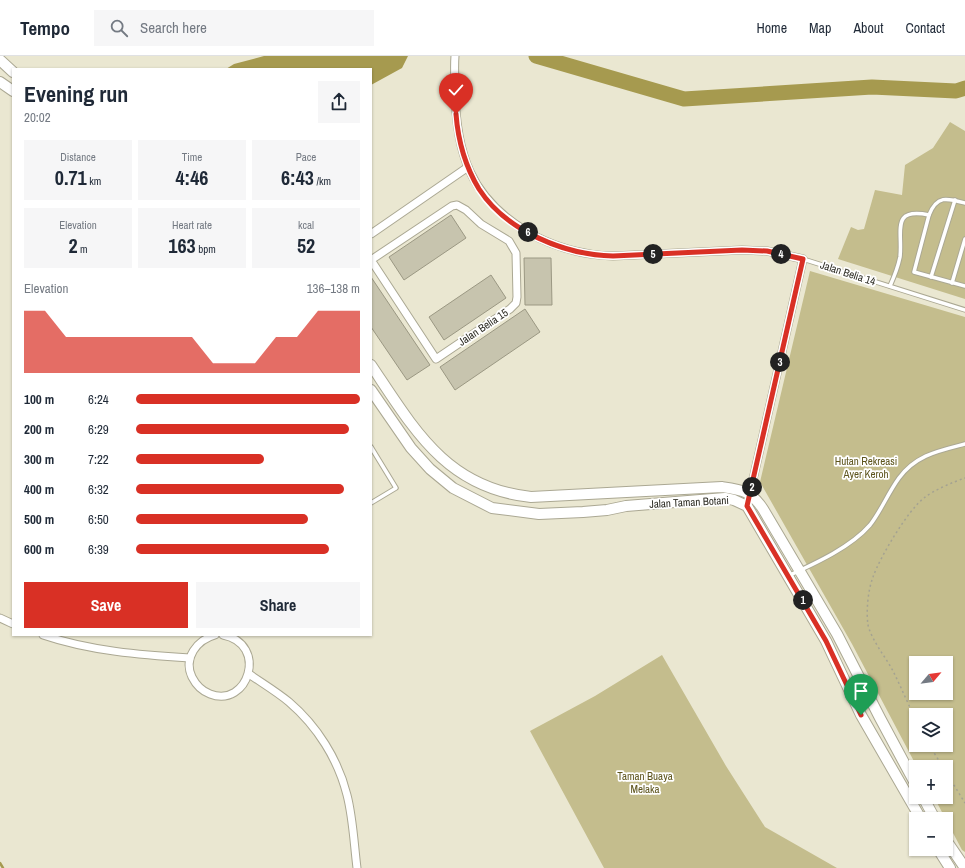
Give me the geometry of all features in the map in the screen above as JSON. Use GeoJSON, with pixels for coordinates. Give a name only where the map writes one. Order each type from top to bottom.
{"type":"FeatureCollection","features":[{"type":"Feature","properties":{"kind":"street","name":"Jalan Belia 14"},"geometry":{"type":"LineString","coordinates":[[455,58],[457,128],[468,167],[480,190],[506,218],[547,242],[569,250],[597,256],[742,250],[767,251],[803,259]]}},
{"type":"Feature","properties":{"kind":"street"},"geometry":{"type":"LineString","coordinates":[[0,60],[12,71]]}},
{"type":"Feature","properties":{"kind":"street"},"geometry":{"type":"LineString","coordinates":[[0,82],[12,91]]}},
{"type":"Feature","properties":{"kind":"street"},"geometry":{"type":"LineString","coordinates":[[372,233],[468,167]]}},
{"type":"Feature","properties":{"kind":"street","name":"Jalan Belia 15"},"geometry":{"type":"LineString","coordinates":[[372,258],[452,206],[457,205],[466,210],[481,224],[509,241],[513,246],[516,253],[516,302],[510,309],[436,359],[372,261]]}},
{"type":"Feature","properties":{"kind":"street"},"geometry":{"type":"LineString","coordinates":[[803,259],[747,506],[826,641],[861,715],[917,812]]}},
{"type":"Feature","properties":{"kind":"street","name":"Jalan Taman Botani"},"geometry":{"type":"LineString","coordinates":[[372,366],[409,421],[440,457],[462,474],[492,488],[516,496],[531,497],[722,487],[750,494]]}},
{"type":"Feature","properties":{"kind":"street","name":"Jalan Taman Botani"},"geometry":{"type":"LineString","coordinates":[[372,391],[411,448],[430,469],[453,488],[492,508],[539,514],[589,511],[626,506],[725,498],[747,506]]}},
{"type":"Feature","properties":{"kind":"street"},"geometry":{"type":"LineString","coordinates":[[750,494],[763,508],[837,634],[909,772]]}},
{"type":"Feature","properties":{"kind":"street"},"geometry":{"type":"LineString","coordinates":[[0,618],[12,624]]}},
{"type":"Feature","properties":{"kind":"street"},"geometry":{"type":"LineString","coordinates":[[46,636],[63,642],[104,650],[143,655],[190,658]]}},
{"type":"Feature","properties":{"kind":"street"},"geometry":{"type":"LineString","coordinates":[[212,636],[199,643],[193,650],[189,668],[196,685],[212,695],[221,696],[230,694],[238,689],[245,682],[249,674],[249,657],[243,646],[234,636]]}},
{"type":"Feature","properties":{"kind":"street"},"geometry":{"type":"LineString","coordinates":[[249,674],[288,702],[307,720],[324,742],[334,761],[347,795],[357,868]]}},
{"type":"Feature","properties":{"kind":"street"},"geometry":{"type":"LineString","coordinates":[[953,850],[965,868]]}},
{"type":"Feature","properties":{"kind":"street"},"geometry":{"type":"LineString","coordinates":[[942,856],[950,868]]}},
{"type":"Feature","properties":{"kind":"lane"},"geometry":{"type":"LineString","coordinates":[[965,203],[944,199],[932,207],[928,215],[914,272],[965,286]]}},
{"type":"Feature","properties":{"kind":"lane"},"geometry":{"type":"LineString","coordinates":[[930,277],[955,200]]}},
{"type":"Feature","properties":{"kind":"lane"},"geometry":{"type":"LineString","coordinates":[[890,286],[898,266],[900,230],[903,219],[906,215],[913,213],[928,215]]}},
{"type":"Feature","properties":{"kind":"lane"},"geometry":{"type":"LineString","coordinates":[[952,283],[965,239]]}},
{"type":"Feature","properties":{"kind":"lane","name":"Jalan Belia 14"},"geometry":{"type":"LineString","coordinates":[[803,259],[965,310]]}},
{"type":"Feature","properties":{"kind":"lane"},"geometry":{"type":"LineString","coordinates":[[789,576],[856,539],[870,525],[899,478],[910,465],[924,456],[965,444]]}},
{"type":"Feature","properties":{"kind":"lane"},"geometry":{"type":"LineString","coordinates":[[372,449],[396,488],[372,502]]}},
{"type":"Feature","properties":{"kind":"path"},"geometry":{"type":"LineString","coordinates":[[910,708],[893,671],[872,635],[868,625],[867,609],[872,578],[886,550],[917,503],[925,497],[965,478]]}},
{"type":"Feature","properties":{"kind":"path"},"geometry":{"type":"LineString","coordinates":[[953,783],[965,803]]}},
{"type":"Feature","properties":{"kind":"green space"},"geometry":{"type":"Polygon","coordinates":[[[950,122],[965,131],[965,299],[838,259],[851,227],[858,230],[864,229],[875,190],[902,195],[905,165],[933,148],[950,122]]]}},
{"type":"Feature","properties":{"kind":"green space","name":"Hutan Rekreasi Ayer Keroh"},"geometry":{"type":"Polygon","coordinates":[[[810,271],[965,317],[965,852],[962,850],[953,833],[953,812],[942,812],[938,804],[953,804],[953,760],[913,760],[909,752],[953,752],[953,708],[909,708],[909,752],[852,644],[760,482],[810,271]]]}},
{"type":"Feature","properties":{"kind":"green space","name":"Taman Buaya Melaka"},"geometry":{"type":"Polygon","coordinates":[[[662,655],[726,766],[765,827],[837,868],[604,868],[530,731],[595,696],[662,655]]]}},
{"type":"Feature","properties":{"kind":"shaded area"},"geometry":{"type":"Polygon","coordinates":[[[264,56],[408,56],[402,68],[372,84],[372,68],[228,68],[234,64],[264,56]]]}},
{"type":"Feature","properties":{"kind":"building"},"geometry":{"type":"Polygon","coordinates":[[[451,215],[466,238],[404,280],[389,257],[451,215]]]}},
{"type":"Feature","properties":{"kind":"building"},"geometry":{"type":"Polygon","coordinates":[[[524,258],[551,258],[552,305],[525,305],[524,258]]]}},
{"type":"Feature","properties":{"kind":"building"},"geometry":{"type":"Polygon","coordinates":[[[491,275],[506,298],[444,340],[429,317],[491,275]]]}},
{"type":"Feature","properties":{"kind":"building"},"geometry":{"type":"Polygon","coordinates":[[[372,278],[430,365],[407,380],[372,328],[372,278]]]}},
{"type":"Feature","properties":{"kind":"building"},"geometry":{"type":"Polygon","coordinates":[[[525,309],[540,332],[455,390],[440,367],[525,309]]]}},
{"type":"Feature","properties":{"kind":"waterway"},"geometry":{"type":"LineString","coordinates":[[536,56],[684,99],[872,87],[956,91],[965,88]]}},
{"type":"Feature","properties":{"kind":"waterway"},"geometry":{"type":"LineString","coordinates":[[0,863],[3,868]]}},
{"type":"Feature","properties":{"kind":"route"},"geometry":{"type":"LineString","coordinates":[[456,114],[457,128],[468,167],[480,190],[506,218],[547,242],[580,253],[597,256],[742,250],[767,251],[803,259],[747,506],[826,641],[861,715]]}}]}
